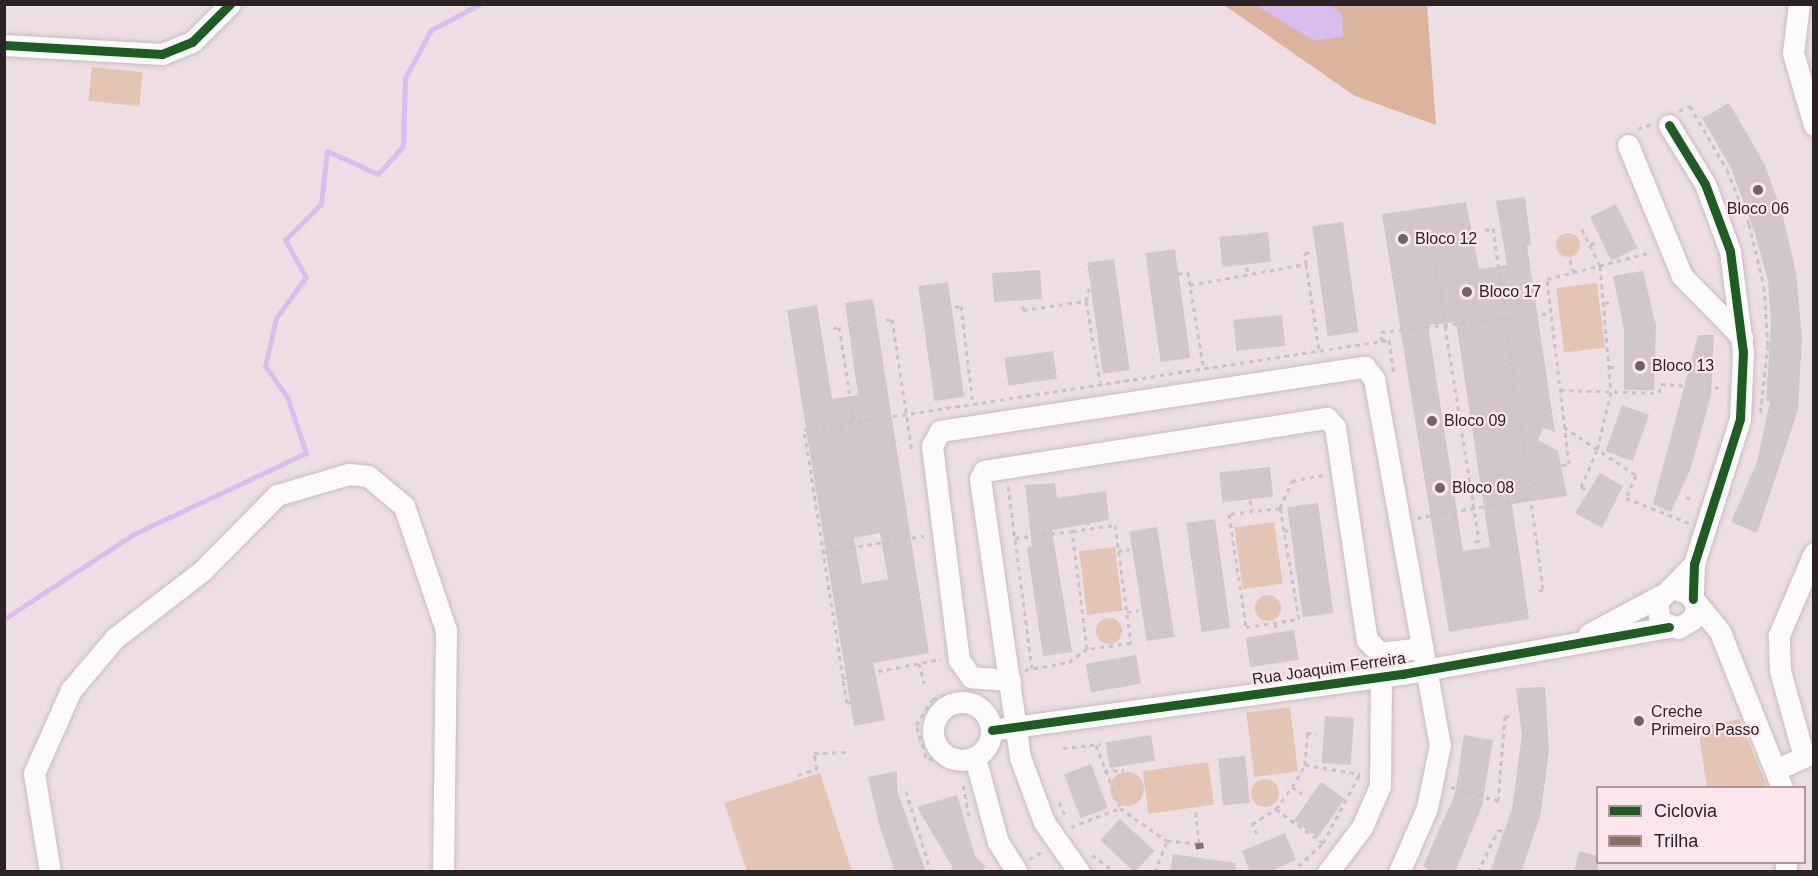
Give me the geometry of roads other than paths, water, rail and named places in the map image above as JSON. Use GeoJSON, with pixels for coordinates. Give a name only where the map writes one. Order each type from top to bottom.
{"type":"FeatureCollection","features":[{"type":"Feature","properties":{"kind":"street"},"geometry":{"type":"LineString","coordinates":[[4,45],[162,54],[192,42],[230,4]]}},
{"type":"Feature","properties":{"kind":"street"},"geometry":{"type":"LineString","coordinates":[[1799,4],[1793,53],[1814,125]]}},
{"type":"Feature","properties":{"kind":"street","name":"Rua Joaquim Ferreira"},"geometry":{"type":"LineString","coordinates":[[1669,125],[1719,216],[1730,251],[1742,337],[1740,418],[1694,564],[1696,613],[1678,626]]}},
{"type":"Feature","properties":{"kind":"street"},"geometry":{"type":"LineString","coordinates":[[1628,145],[1682,276],[1742,337]]}},
{"type":"Feature","properties":{"kind":"street"},"geometry":{"type":"LineString","coordinates":[[1010,680],[972,677],[959,660],[932,446],[940,431],[1356,365],[1365,367],[1374,380],[1420,648],[1427,670]]}},
{"type":"Feature","properties":{"kind":"street"},"geometry":{"type":"LineString","coordinates":[[1079,872],[1056,844],[1029,788],[1004,725],[1010,680],[984,471],[1318,416],[1335,428],[1367,640],[1380,653],[1420,648]]}},
{"type":"Feature","properties":{"kind":"street"},"geometry":{"type":"LineString","coordinates":[[50,872],[34,773],[71,690],[115,638],[202,571],[277,495],[349,474],[368,476],[404,506],[446,630],[443,872]]}},
{"type":"Feature","properties":{"kind":"street"},"geometry":{"type":"LineString","coordinates":[[1678,626],[1657,615],[1666,592],[1694,600],[1720,632],[1779,778],[1802,762],[1805,748],[1780,671],[1779,635],[1814,553]]}},
{"type":"Feature","properties":{"kind":"street","name":"Rua Joaquim Ferreira"},"geometry":{"type":"LineString","coordinates":[[1573,642],[1666,592],[1694,564]]}},
{"type":"Feature","properties":{"kind":"street","name":"Rua Joaquim Ferreira"},"geometry":{"type":"LineString","coordinates":[[1004,725],[1381,677],[1573,642],[1678,626],[1720,632]]}},
{"type":"Feature","properties":{"kind":"street","name":"Rua Joaquim Ferreira"},"geometry":{"type":"LineString","coordinates":[[1399,872],[1416,839],[1439,763],[1427,670]]}},
{"type":"Feature","properties":{"kind":"street","name":"Rua Joaquim Ferreira"},"geometry":{"type":"LineString","coordinates":[[1328,872],[1362,827],[1380,786],[1381,677]]}},
{"type":"Feature","properties":{"kind":"street"},"geometry":{"type":"LineString","coordinates":[[1004,725],[970,702],[952,703],[937,715],[933,733],[940,750],[970,765],[998,842],[1023,866]]}},
{"type":"Feature","properties":{"kind":"street"},"geometry":{"type":"LineString","coordinates":[[970,765],[1004,725]]}},
{"type":"Feature","properties":{"kind":"waterway"},"geometry":{"type":"LineString","coordinates":[[4,619],[134,534],[306,453],[287,397],[265,366],[276,318],[306,277],[285,240],[321,204],[327,151],[378,174],[403,146],[405,78],[431,30],[480,4]]}},
{"type":"Feature","properties":{"kind":"place","name":"Bloco 06"},"geometry":{"type":"Point","coordinates":[1758,190]}},
{"type":"Feature","properties":{"kind":"place","name":"Bloco 12"},"geometry":{"type":"Point","coordinates":[1403,239]}},
{"type":"Feature","properties":{"kind":"place","name":"Bloco 17"},"geometry":{"type":"Point","coordinates":[1467,292]}},
{"type":"Feature","properties":{"kind":"place","name":"Bloco 13"},"geometry":{"type":"Point","coordinates":[1640,366]}},
{"type":"Feature","properties":{"kind":"place","name":"Bloco 09"},"geometry":{"type":"Point","coordinates":[1432,421]}},
{"type":"Feature","properties":{"kind":"place","name":"Bloco 08"},"geometry":{"type":"Point","coordinates":[1440,488]}},
{"type":"Feature","properties":{"kind":"place","name":"Creche Primeiro Passo"},"geometry":{"type":"Point","coordinates":[1639,721]}}]}
